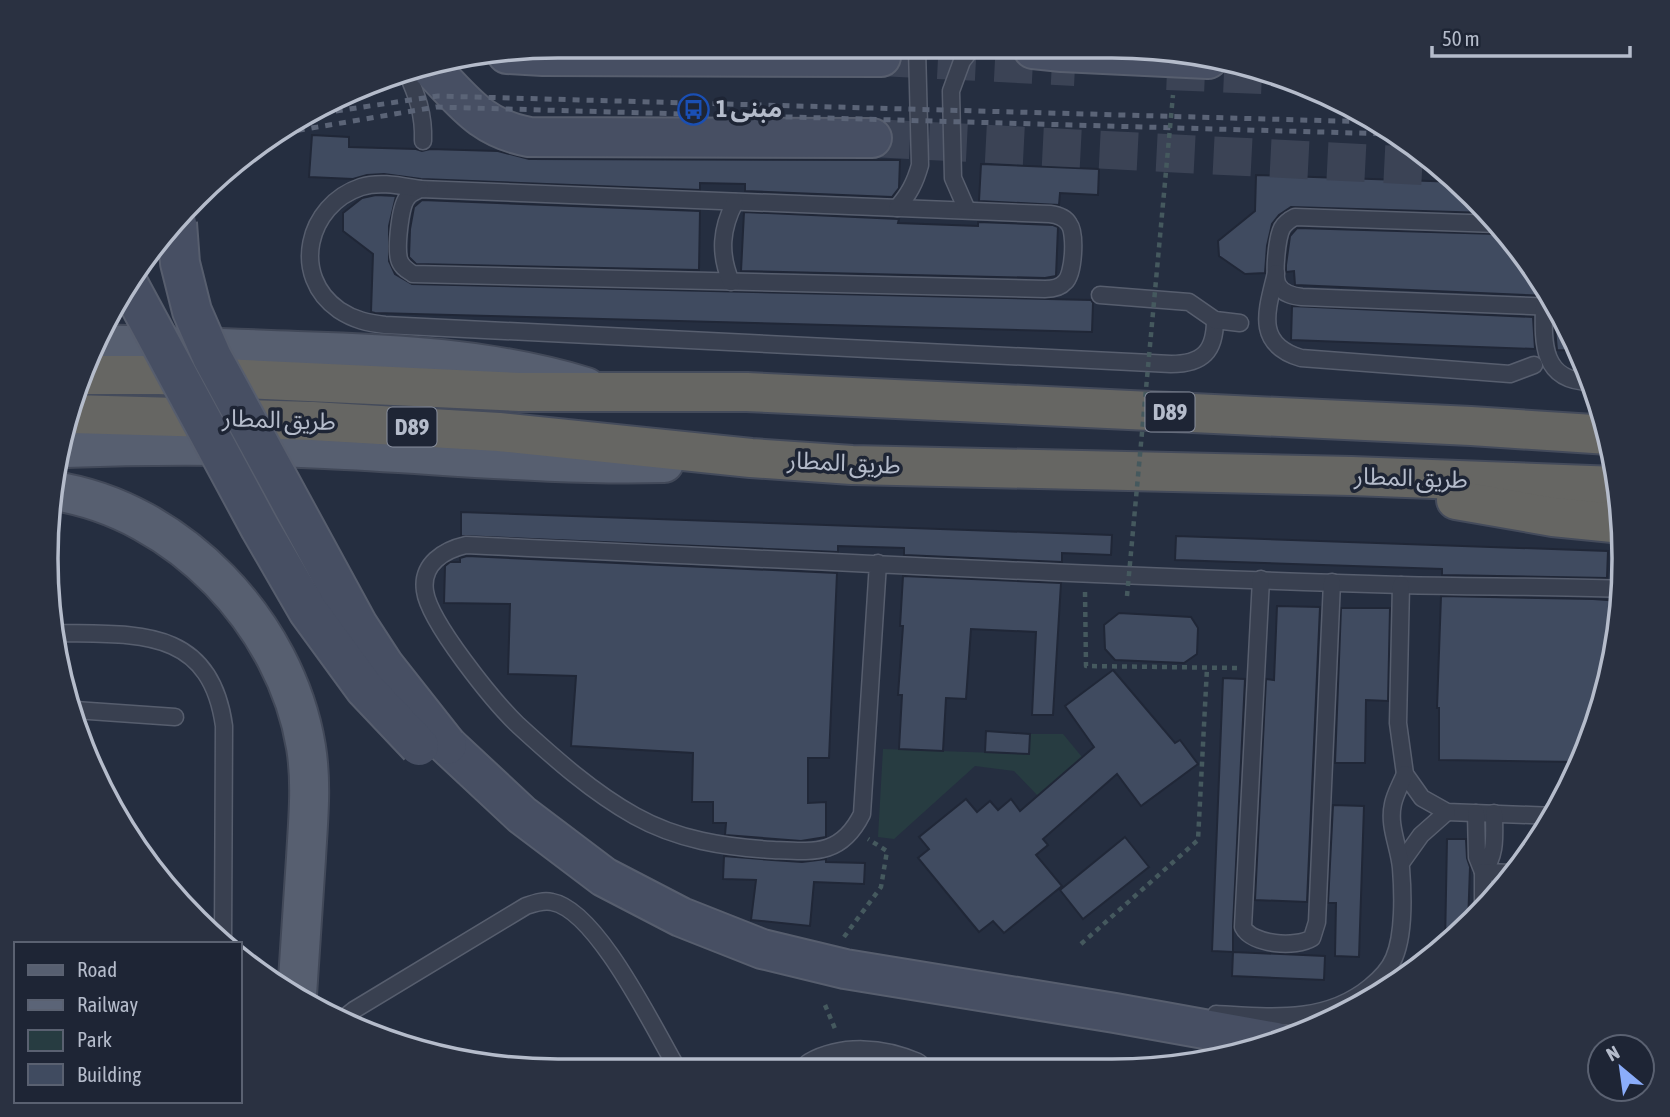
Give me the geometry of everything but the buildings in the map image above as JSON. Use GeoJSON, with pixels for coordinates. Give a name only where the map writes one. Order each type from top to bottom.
{"type":"FeatureCollection","features":[{"type":"Feature","properties":{"kind":"highway","name":"طريق المطار"},"geometry":{"type":"LineString","coordinates":[[93,374],[450,390],[761,393],[1596,433]]}},
{"type":"Feature","properties":{"kind":"highway","name":"طريق المطار"},"geometry":{"type":"LineString","coordinates":[[79,414],[312,421],[485,431],[751,458],[852,465],[1352,476],[1607,486]]}},
{"type":"Feature","properties":{"kind":"highway"},"geometry":{"type":"LineString","coordinates":[[1352,476],[1452,500],[1553,517],[1611,523]]}},
{"type":"Feature","properties":{"kind":"main road"},"geometry":{"type":"LineString","coordinates":[[436,73],[479,117],[494,127],[529,136],[872,138]]}},
{"type":"Feature","properties":{"kind":"main road"},"geometry":{"type":"LineString","coordinates":[[178,233],[180,263],[192,311],[212,357],[358,625],[439,752]]}},
{"type":"Feature","properties":{"kind":"main road"},"geometry":{"type":"LineString","coordinates":[[134,293],[260,528],[308,611],[365,689],[439,752],[604,877],[681,918],[762,948],[845,969],[1115,1013],[1245,1041]]}},
{"type":"Feature","properties":{"kind":"main road"},"geometry":{"type":"LineString","coordinates":[[106,344],[441,357],[536,373],[601,391]]}},
{"type":"Feature","properties":{"kind":"main road"},"geometry":{"type":"LineString","coordinates":[[70,448],[322,449],[600,463],[751,458]]}},
{"type":"Feature","properties":{"kind":"main road"},"geometry":{"type":"LineString","coordinates":[[62,492],[126,513],[175,541],[219,579],[254,624],[278,662],[298,714],[306,747],[310,792],[298,986]]}},
{"type":"Feature","properties":{"kind":"street"},"geometry":{"type":"LineString","coordinates":[[845,1059],[879,1059]]}},
{"type":"Feature","properties":{"kind":"lane"},"geometry":{"type":"LineString","coordinates":[[897,208],[913,187],[920,165],[900,58]]}},
{"type":"Feature","properties":{"kind":"lane"},"geometry":{"type":"LineString","coordinates":[[964,58],[951,91],[953,178],[967,210]]}},
{"type":"Feature","properties":{"kind":"lane"},"geometry":{"type":"LineString","coordinates":[[410,80],[424,117],[423,141]]}},
{"type":"Feature","properties":{"kind":"lane"},"geometry":{"type":"LineString","coordinates":[[420,189],[411,193],[404,201],[398,250],[399,261],[413,274],[1045,289],[1064,284],[1070,275],[1073,231],[1068,222],[1060,216],[1050,214],[420,189],[389,184],[363,187],[337,198],[320,217],[311,241],[311,266],[321,289],[337,309],[360,321],[385,325],[1171,364],[1186,364],[1200,359],[1215,336],[1215,320]]}},
{"type":"Feature","properties":{"kind":"lane"},"geometry":{"type":"LineString","coordinates":[[731,282],[725,266],[722,241],[727,216],[735,202]]}},
{"type":"Feature","properties":{"kind":"lane"},"geometry":{"type":"LineString","coordinates":[[1484,224],[1294,217],[1286,222],[1280,231],[1276,273],[1266,318],[1269,332],[1276,345],[1287,354],[1301,358],[1510,373],[1534,365]]}},
{"type":"Feature","properties":{"kind":"lane"},"geometry":{"type":"LineString","coordinates":[[1276,273],[1277,283],[1283,292],[1292,296],[1544,307]]}},
{"type":"Feature","properties":{"kind":"lane"},"geometry":{"type":"LineString","coordinates":[[1100,295],[1189,302],[1215,320],[1240,323]]}},
{"type":"Feature","properties":{"kind":"lane"},"geometry":{"type":"LineString","coordinates":[[1548,314],[1543,335],[1545,353],[1553,368],[1567,378],[1579,380]]}},
{"type":"Feature","properties":{"kind":"lane"},"geometry":{"type":"LineString","coordinates":[[878,563],[862,814],[854,830],[841,843],[825,850],[807,852],[736,848],[673,834],[635,816],[599,793],[516,723],[494,700],[460,656],[430,606],[425,590],[426,573],[435,558],[449,549],[466,545],[878,563],[1084,573],[1401,585],[1611,589]]}},
{"type":"Feature","properties":{"kind":"lane"},"geometry":{"type":"LineString","coordinates":[[1261,579],[1243,928],[1252,939],[1305,942],[1312,938],[1318,922],[1332,582]]}},
{"type":"Feature","properties":{"kind":"lane"},"geometry":{"type":"LineString","coordinates":[[1401,585],[1398,723],[1405,774],[1422,798],[1447,812],[1541,815]]}},
{"type":"Feature","properties":{"kind":"lane"},"geometry":{"type":"LineString","coordinates":[[64,634],[155,638],[178,648],[196,662],[211,681],[220,703],[223,726],[223,930]]}},
{"type":"Feature","properties":{"kind":"lane"},"geometry":{"type":"LineString","coordinates":[[82,710],[175,717]]}},
{"type":"Feature","properties":{"kind":"lane"},"geometry":{"type":"LineString","coordinates":[[1380,981],[1394,959],[1399,941],[1401,863],[1392,818],[1393,802],[1405,774]]}},
{"type":"Feature","properties":{"kind":"lane"},"geometry":{"type":"LineString","coordinates":[[1401,863],[1420,835],[1447,812]]}},
{"type":"Feature","properties":{"kind":"lane"},"geometry":{"type":"LineString","coordinates":[[1476,813],[1477,856],[1483,872],[1483,894]]}},
{"type":"Feature","properties":{"kind":"lane"},"geometry":{"type":"LineString","coordinates":[[1483,872],[1492,857],[1494,847],[1494,813]]}},
{"type":"Feature","properties":{"kind":"lane"},"geometry":{"type":"LineString","coordinates":[[1483,872],[1501,873]]}},
{"type":"Feature","properties":{"kind":"lane"},"geometry":{"type":"LineString","coordinates":[[350,1013],[526,906],[539,901],[553,902],[580,918],[604,944],[672,1059]]}},
{"type":"Feature","properties":{"kind":"lane"},"geometry":{"type":"LineString","coordinates":[[1365,990],[1382,976]]}},
{"type":"Feature","properties":{"kind":"lane"},"geometry":{"type":"LineString","coordinates":[[1115,1013],[1165,1011],[1290,1017],[1311,1015],[1337,1006]]}},
{"type":"Feature","properties":{"kind":"path"},"geometry":{"type":"LineString","coordinates":[[1126,596],[1173,95]]}},
{"type":"Feature","properties":{"kind":"path"},"geometry":{"type":"LineString","coordinates":[[1084,573],[1086,666],[1256,669]]}},
{"type":"Feature","properties":{"kind":"path"},"geometry":{"type":"LineString","coordinates":[[1081,944],[1198,840],[1208,668]]}},
{"type":"Feature","properties":{"kind":"path"},"geometry":{"type":"LineString","coordinates":[[844,938],[881,887],[887,851],[854,830]]}},
{"type":"Feature","properties":{"kind":"green space"},"geometry":{"type":"Polygon","coordinates":[[[1030,734],[1063,734],[1082,757],[1038,796],[1014,771],[975,766],[894,839],[878,837],[883,749],[1028,754],[1030,734]]]}},
{"type":"Feature","properties":{"kind":"tunnel"},"geometry":{"type":"LineString","coordinates":[[900,58],[1075,67]]}},
{"type":"Feature","properties":{"kind":"tunnel"},"geometry":{"type":"LineString","coordinates":[[1167,71],[1237,74]]}},
{"type":"Feature","properties":{"kind":"tunnel"},"geometry":{"type":"LineString","coordinates":[[872,138],[1422,166]]}},
{"type":"Feature","properties":{"kind":"railway"},"geometry":{"type":"LineString","coordinates":[[333,111],[438,96],[1356,121]]}},
{"type":"Feature","properties":{"kind":"railway"},"geometry":{"type":"LineString","coordinates":[[300,130],[436,107],[1376,134]]}},
{"type":"Feature","properties":{"kind":"place","name":"مبنى 1"},"geometry":{"type":"Point","coordinates":[693,109]}}]}
